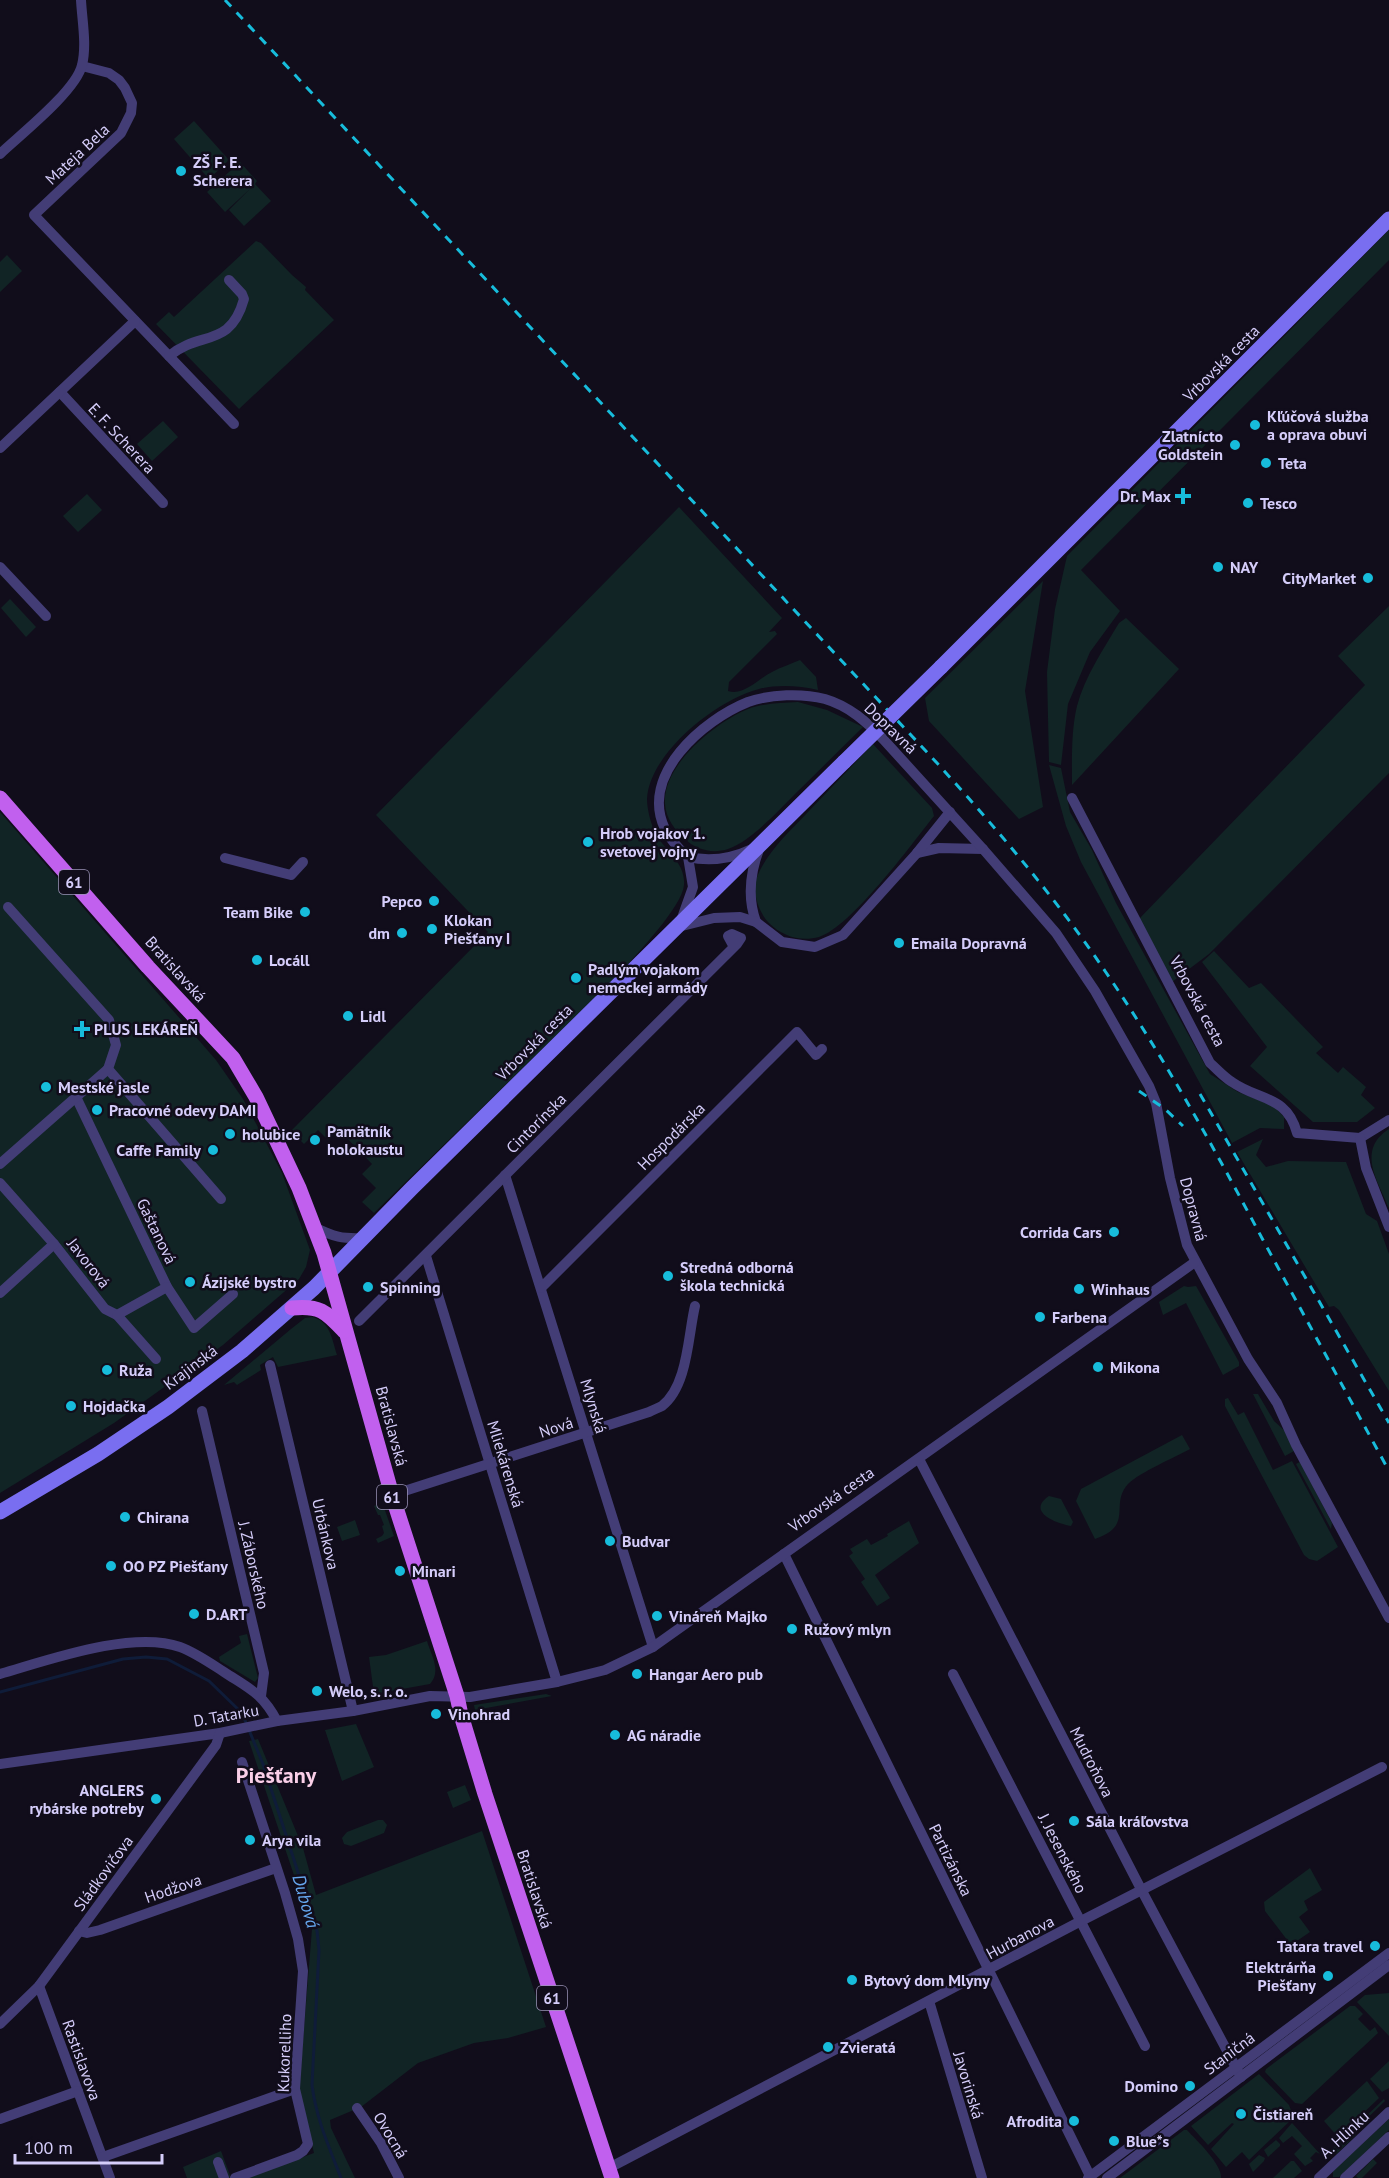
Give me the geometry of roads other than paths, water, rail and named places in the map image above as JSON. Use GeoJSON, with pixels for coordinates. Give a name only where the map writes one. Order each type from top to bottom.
{"type":"FeatureCollection","features":[{"type":"Feature","properties":{"kind":"main road","name":"Vrbovská cesta"},"geometry":{"type":"LineString","coordinates":[[330,1274],[1389,219]]}},
{"type":"Feature","properties":{"kind":"main road","name":"Bratislavská"},"geometry":{"type":"LineString","coordinates":[[0,798],[148,967],[233,1058],[256,1097],[299,1188],[330,1274],[392,1495],[457,1696],[485,1794],[610,2173]]}},
{"type":"Feature","properties":{"kind":"main road","name":"Krajinská"},"geometry":{"type":"LineString","coordinates":[[0,1512],[98,1454],[168,1407],[242,1350],[330,1274]]}},
{"type":"Feature","properties":{"kind":"main road"},"geometry":{"type":"LineString","coordinates":[[292,1308],[307,1306],[327,1313],[346,1333]]}},
{"type":"Feature","properties":{"kind":"street"},"geometry":{"type":"LineString","coordinates":[[0,154],[70,87],[82,66],[84,53],[81,0]]}},
{"type":"Feature","properties":{"kind":"street","name":"Mateja Bela"},"geometry":{"type":"LineString","coordinates":[[82,66],[109,73],[119,80],[132,103],[131,113],[121,134],[34,215],[135,321]]}},
{"type":"Feature","properties":{"kind":"street"},"geometry":{"type":"LineString","coordinates":[[169,356],[181,346],[219,335],[236,320],[244,299],[229,280]]}},
{"type":"Feature","properties":{"kind":"street"},"geometry":{"type":"LineString","coordinates":[[0,448],[135,321],[234,424]]}},
{"type":"Feature","properties":{"kind":"street","name":"E. F. Scherera"},"geometry":{"type":"LineString","coordinates":[[60,392],[163,503]]}},
{"type":"Feature","properties":{"kind":"street"},"geometry":{"type":"LineString","coordinates":[[0,567],[46,616]]}},
{"type":"Feature","properties":{"kind":"street","name":"Dopravná"},"geometry":{"type":"LineString","coordinates":[[688,857],[665,831],[660,815],[658,800],[666,771],[688,744],[712,723],[733,709],[767,697],[797,696],[823,699],[852,711],[868,723],[884,740],[1056,933],[1095,992],[1149,1086],[1156,1103],[1181,1227],[1195,1262],[1248,1359],[1277,1403],[1296,1445],[1389,1617]]}},
{"type":"Feature","properties":{"kind":"street","name":"Vrbovská cesta"},"geometry":{"type":"LineString","coordinates":[[1072,798],[1210,1063],[1232,1082],[1281,1105],[1294,1120],[1297,1133],[1360,1138]]}},
{"type":"Feature","properties":{"kind":"street"},"geometry":{"type":"LineString","coordinates":[[678,927],[698,921],[735,917],[756,922],[782,942],[815,946],[843,934],[917,853],[950,812]]}},
{"type":"Feature","properties":{"kind":"street"},"geometry":{"type":"LineString","coordinates":[[678,927],[693,887],[688,857],[708,860],[723,858],[739,855],[760,845]]}},
{"type":"Feature","properties":{"kind":"street"},"geometry":{"type":"LineString","coordinates":[[756,922],[750,886],[760,845]]}},
{"type":"Feature","properties":{"kind":"street"},"geometry":{"type":"LineString","coordinates":[[917,853],[939,848],[983,849]]}},
{"type":"Feature","properties":{"kind":"street"},"geometry":{"type":"LineString","coordinates":[[225,858],[291,875],[303,862]]}},
{"type":"Feature","properties":{"kind":"street"},"geometry":{"type":"LineString","coordinates":[[0,1164],[108,1069],[116,1045],[109,1020],[8,907]]}},
{"type":"Feature","properties":{"kind":"street","name":"Cintorínska"},"geometry":{"type":"LineString","coordinates":[[359,1321],[734,947]]}},
{"type":"Feature","properties":{"kind":"street","name":"Hospodárska"},"geometry":{"type":"LineString","coordinates":[[541,1288],[797,1032],[816,1055],[822,1049]]}},
{"type":"Feature","properties":{"kind":"street"},"geometry":{"type":"LineString","coordinates":[[108,1069],[221,1200]]}},
{"type":"Feature","properties":{"kind":"street","name":"Gaštanová"},"geometry":{"type":"LineString","coordinates":[[76,1098],[167,1287],[194,1328],[233,1294]]}},
{"type":"Feature","properties":{"kind":"street"},"geometry":{"type":"LineString","coordinates":[[1389,1120],[1360,1138],[1366,1168],[1389,1227]]}},
{"type":"Feature","properties":{"kind":"street","name":"Mlynská"},"geometry":{"type":"LineString","coordinates":[[505,1175],[653,1647]]}},
{"type":"Feature","properties":{"kind":"street","name":"Javorová"},"geometry":{"type":"LineString","coordinates":[[0,1183],[54,1244],[105,1309],[117,1315],[156,1359]]}},
{"type":"Feature","properties":{"kind":"street"},"geometry":{"type":"LineString","coordinates":[[314,1227],[342,1239],[364,1238]]}},
{"type":"Feature","properties":{"kind":"street"},"geometry":{"type":"LineString","coordinates":[[0,1293],[54,1244]]}},
{"type":"Feature","properties":{"kind":"street","name":"Mliekárenská"},"geometry":{"type":"LineString","coordinates":[[426,1256],[557,1682]]}},
{"type":"Feature","properties":{"kind":"street","name":"Vrbovská cesta"},"geometry":{"type":"LineString","coordinates":[[457,1696],[470,1697],[557,1682],[605,1670],[653,1647],[1195,1262]]}},
{"type":"Feature","properties":{"kind":"street"},"geometry":{"type":"LineString","coordinates":[[117,1315],[167,1287]]}},
{"type":"Feature","properties":{"kind":"street","name":"Nová"},"geometry":{"type":"LineString","coordinates":[[392,1495],[587,1433],[663,1405],[678,1382],[686,1357],[695,1306]]}},
{"type":"Feature","properties":{"kind":"street","name":"Urbánkova"},"geometry":{"type":"LineString","coordinates":[[270,1365],[353,1711]]}},
{"type":"Feature","properties":{"kind":"street","name":"J. Záborského"},"geometry":{"type":"LineString","coordinates":[[202,1411],[264,1673],[261,1696]]}},
{"type":"Feature","properties":{"kind":"street","name":"Mudroňova"},"geometry":{"type":"LineString","coordinates":[[920,1459],[1142,1891],[1238,2072]]}},
{"type":"Feature","properties":{"kind":"street","name":"Partizánska"},"geometry":{"type":"LineString","coordinates":[[784,1554],[1090,2178]]}},
{"type":"Feature","properties":{"kind":"street"},"geometry":{"type":"LineString","coordinates":[[0,1674],[84,1650],[153,1642],[179,1647],[199,1656],[261,1696],[277,1722]]}},
{"type":"Feature","properties":{"kind":"street","name":"J. Jesenského"},"geometry":{"type":"LineString","coordinates":[[953,1674],[1145,2046]]}},
{"type":"Feature","properties":{"kind":"street","name":"D. Tatarku"},"geometry":{"type":"LineString","coordinates":[[0,1764],[225,1732],[430,1696],[457,1696]]}},
{"type":"Feature","properties":{"kind":"street","name":"Sládkovičova"},"geometry":{"type":"LineString","coordinates":[[0,2024],[39,1986],[225,1732]]}},
{"type":"Feature","properties":{"kind":"street"},"geometry":{"type":"LineString","coordinates":[[242,1762],[276,1868]]}},
{"type":"Feature","properties":{"kind":"street","name":"Hurbanova"},"geometry":{"type":"LineString","coordinates":[[610,2173],[929,2001],[1382,1767]]}},
{"type":"Feature","properties":{"kind":"street","name":"Hodžova"},"geometry":{"type":"LineString","coordinates":[[80,1931],[87,1934],[100,1930],[276,1868]]}},
{"type":"Feature","properties":{"kind":"street","name":"Kukorelliho"},"geometry":{"type":"LineString","coordinates":[[235,2178],[297,2155],[308,2144],[295,2089],[303,1971],[298,1939],[276,1868]]}},
{"type":"Feature","properties":{"kind":"street","name":"Staničná"},"geometry":{"type":"LineString","coordinates":[[1107,2178],[1389,1953]]}},
{"type":"Feature","properties":{"kind":"street","name":"Staničná"},"geometry":{"type":"LineString","coordinates":[[1090,2178],[1389,1965]]}},
{"type":"Feature","properties":{"kind":"street","name":"Rastislavova"},"geometry":{"type":"LineString","coordinates":[[39,1986],[110,2178]]}},
{"type":"Feature","properties":{"kind":"street","name":"Javorinská"},"geometry":{"type":"LineString","coordinates":[[929,2001],[982,2178]]}},
{"type":"Feature","properties":{"kind":"street"},"geometry":{"type":"LineString","coordinates":[[103,2157],[295,2089]]}},
{"type":"Feature","properties":{"kind":"street"},"geometry":{"type":"LineString","coordinates":[[0,2119],[78,2091]]}},
{"type":"Feature","properties":{"kind":"street","name":"Ovocná"},"geometry":{"type":"LineString","coordinates":[[357,2108],[381,2143],[399,2178]]}},
{"type":"Feature","properties":{"kind":"street","name":"A. Hlinku"},"geometry":{"type":"LineString","coordinates":[[1319,2178],[1389,2112]]}},
{"type":"Feature","properties":{"kind":"street","name":"A. Hlinku"},"geometry":{"type":"LineString","coordinates":[[1346,2178],[1389,2137]]}},
{"type":"Feature","properties":{"kind":"street"},"geometry":{"type":"LineString","coordinates":[[218,2162],[224,2178]]}},
{"type":"Feature","properties":{"kind":"waterway","name":"Dubová"},"geometry":{"type":"LineString","coordinates":[[0,1692],[123,1659],[146,1657],[167,1659],[209,1681],[242,1713],[263,1764],[317,1931],[319,1950],[312,2085],[320,2121],[341,2178]]}},
{"type":"Feature","properties":{"kind":"railway"},"geometry":{"type":"LineString","coordinates":[[225,0],[937,763],[1046,890],[1127,1003],[1188,1103],[1389,1471]]}},
{"type":"Feature","properties":{"kind":"railway"},"geometry":{"type":"LineString","coordinates":[[1139,1091],[1165,1109],[1183,1126]]}},
{"type":"Feature","properties":{"kind":"railway"},"geometry":{"type":"LineString","coordinates":[[1200,1094],[1389,1423]]}},
{"type":"Feature","properties":{"kind":"place","name":"ZŠ F. E. Scherera"},"geometry":{"type":"Point","coordinates":[181,171]}},
{"type":"Feature","properties":{"kind":"place","name":"Kľúčová služba a oprava obuvi"},"geometry":{"type":"Point","coordinates":[1255,425]}},
{"type":"Feature","properties":{"kind":"place","name":"Zlatnícto Goldstein"},"geometry":{"type":"Point","coordinates":[1235,445]}},
{"type":"Feature","properties":{"kind":"place","name":"Teta"},"geometry":{"type":"Point","coordinates":[1266,463]}},
{"type":"Feature","properties":{"kind":"place","name":"Dr. Max"},"geometry":{"type":"Point","coordinates":[1183,496]}},
{"type":"Feature","properties":{"kind":"place","name":"Tesco"},"geometry":{"type":"Point","coordinates":[1248,503]}},
{"type":"Feature","properties":{"kind":"place","name":"NAY"},"geometry":{"type":"Point","coordinates":[1218,567]}},
{"type":"Feature","properties":{"kind":"place","name":"CityMarket"},"geometry":{"type":"Point","coordinates":[1368,578]}},
{"type":"Feature","properties":{"kind":"place","name":"Hrob vojakov 1. svetovej vojny"},"geometry":{"type":"Point","coordinates":[588,842]}},
{"type":"Feature","properties":{"kind":"place","name":"Pepco"},"geometry":{"type":"Point","coordinates":[434,901]}},
{"type":"Feature","properties":{"kind":"place","name":"Team Bike"},"geometry":{"type":"Point","coordinates":[305,912]}},
{"type":"Feature","properties":{"kind":"place","name":"Klokan Piešťany I"},"geometry":{"type":"Point","coordinates":[432,929]}},
{"type":"Feature","properties":{"kind":"place","name":"dm"},"geometry":{"type":"Point","coordinates":[402,933]}},
{"type":"Feature","properties":{"kind":"place","name":"Emaila Dopravná"},"geometry":{"type":"Point","coordinates":[899,943]}},
{"type":"Feature","properties":{"kind":"place","name":"Locáll"},"geometry":{"type":"Point","coordinates":[257,960]}},
{"type":"Feature","properties":{"kind":"place","name":"Padlým vojakom nemeckej armády"},"geometry":{"type":"Point","coordinates":[576,978]}},
{"type":"Feature","properties":{"kind":"place","name":"Lidl"},"geometry":{"type":"Point","coordinates":[348,1016]}},
{"type":"Feature","properties":{"kind":"place","name":"PLUS LEKÁREŇ"},"geometry":{"type":"Point","coordinates":[82,1029]}},
{"type":"Feature","properties":{"kind":"place","name":"Mestské jasle"},"geometry":{"type":"Point","coordinates":[46,1087]}},
{"type":"Feature","properties":{"kind":"place","name":"Pracovné odevy DAMI"},"geometry":{"type":"Point","coordinates":[97,1110]}},
{"type":"Feature","properties":{"kind":"place","name":"holubice"},"geometry":{"type":"Point","coordinates":[230,1134]}},
{"type":"Feature","properties":{"kind":"place","name":"Pamätník holokaustu"},"geometry":{"type":"Point","coordinates":[315,1140]}},
{"type":"Feature","properties":{"kind":"place","name":"Caffe Family"},"geometry":{"type":"Point","coordinates":[213,1150]}},
{"type":"Feature","properties":{"kind":"place","name":"Corrida Cars"},"geometry":{"type":"Point","coordinates":[1114,1232]}},
{"type":"Feature","properties":{"kind":"place","name":"Stredná odborná škola technická"},"geometry":{"type":"Point","coordinates":[668,1276]}},
{"type":"Feature","properties":{"kind":"place","name":"Ázijské bystro"},"geometry":{"type":"Point","coordinates":[190,1282]}},
{"type":"Feature","properties":{"kind":"place","name":"Spinning"},"geometry":{"type":"Point","coordinates":[368,1287]}},
{"type":"Feature","properties":{"kind":"place","name":"Winhaus"},"geometry":{"type":"Point","coordinates":[1079,1289]}},
{"type":"Feature","properties":{"kind":"place","name":"Farbena"},"geometry":{"type":"Point","coordinates":[1040,1317]}},
{"type":"Feature","properties":{"kind":"place","name":"Mikona"},"geometry":{"type":"Point","coordinates":[1098,1367]}},
{"type":"Feature","properties":{"kind":"place","name":"Ruža"},"geometry":{"type":"Point","coordinates":[107,1370]}},
{"type":"Feature","properties":{"kind":"place","name":"Hojdačka"},"geometry":{"type":"Point","coordinates":[71,1406]}},
{"type":"Feature","properties":{"kind":"place","name":"Chirana"},"geometry":{"type":"Point","coordinates":[125,1517]}},
{"type":"Feature","properties":{"kind":"place","name":"Budvar"},"geometry":{"type":"Point","coordinates":[610,1541]}},
{"type":"Feature","properties":{"kind":"place","name":"OO PZ Piešťany"},"geometry":{"type":"Point","coordinates":[111,1566]}},
{"type":"Feature","properties":{"kind":"place","name":"Minari"},"geometry":{"type":"Point","coordinates":[400,1571]}},
{"type":"Feature","properties":{"kind":"place","name":"D.ART"},"geometry":{"type":"Point","coordinates":[194,1614]}},
{"type":"Feature","properties":{"kind":"place","name":"Vináreň Majko"},"geometry":{"type":"Point","coordinates":[657,1616]}},
{"type":"Feature","properties":{"kind":"place","name":"Ružový mlyn"},"geometry":{"type":"Point","coordinates":[792,1629]}},
{"type":"Feature","properties":{"kind":"place","name":"Hangar Aero pub"},"geometry":{"type":"Point","coordinates":[637,1674]}},
{"type":"Feature","properties":{"kind":"place","name":"Welo, s. r. o."},"geometry":{"type":"Point","coordinates":[317,1691]}},
{"type":"Feature","properties":{"kind":"place","name":"Vinohrad"},"geometry":{"type":"Point","coordinates":[436,1714]}},
{"type":"Feature","properties":{"kind":"place","name":"AG náradie"},"geometry":{"type":"Point","coordinates":[615,1735]}},
{"type":"Feature","properties":{"kind":"place","name":"ANGLERS rybárske potreby"},"geometry":{"type":"Point","coordinates":[156,1799]}},
{"type":"Feature","properties":{"kind":"place","name":"Sála kráľovstva"},"geometry":{"type":"Point","coordinates":[1074,1821]}},
{"type":"Feature","properties":{"kind":"place","name":"Arya vila"},"geometry":{"type":"Point","coordinates":[250,1840]}},
{"type":"Feature","properties":{"kind":"place","name":"Tatara travel"},"geometry":{"type":"Point","coordinates":[1375,1946]}},
{"type":"Feature","properties":{"kind":"place","name":"Elektrárňa Piešťany"},"geometry":{"type":"Point","coordinates":[1328,1976]}},
{"type":"Feature","properties":{"kind":"place","name":"Bytový dom Mlyny"},"geometry":{"type":"Point","coordinates":[852,1980]}},
{"type":"Feature","properties":{"kind":"place","name":"Zvieratá"},"geometry":{"type":"Point","coordinates":[828,2047]}},
{"type":"Feature","properties":{"kind":"place","name":"Domino"},"geometry":{"type":"Point","coordinates":[1190,2086]}},
{"type":"Feature","properties":{"kind":"place","name":"Čistiareň"},"geometry":{"type":"Point","coordinates":[1241,2114]}},
{"type":"Feature","properties":{"kind":"place","name":"Afrodita"},"geometry":{"type":"Point","coordinates":[1074,2121]}},
{"type":"Feature","properties":{"kind":"place","name":"Blue*s"},"geometry":{"type":"Point","coordinates":[1114,2141]}},
{"type":"Feature","properties":{"kind":"district","name":"Piešťany"},"geometry":{"type":"Point","coordinates":[276,1775]}}]}
